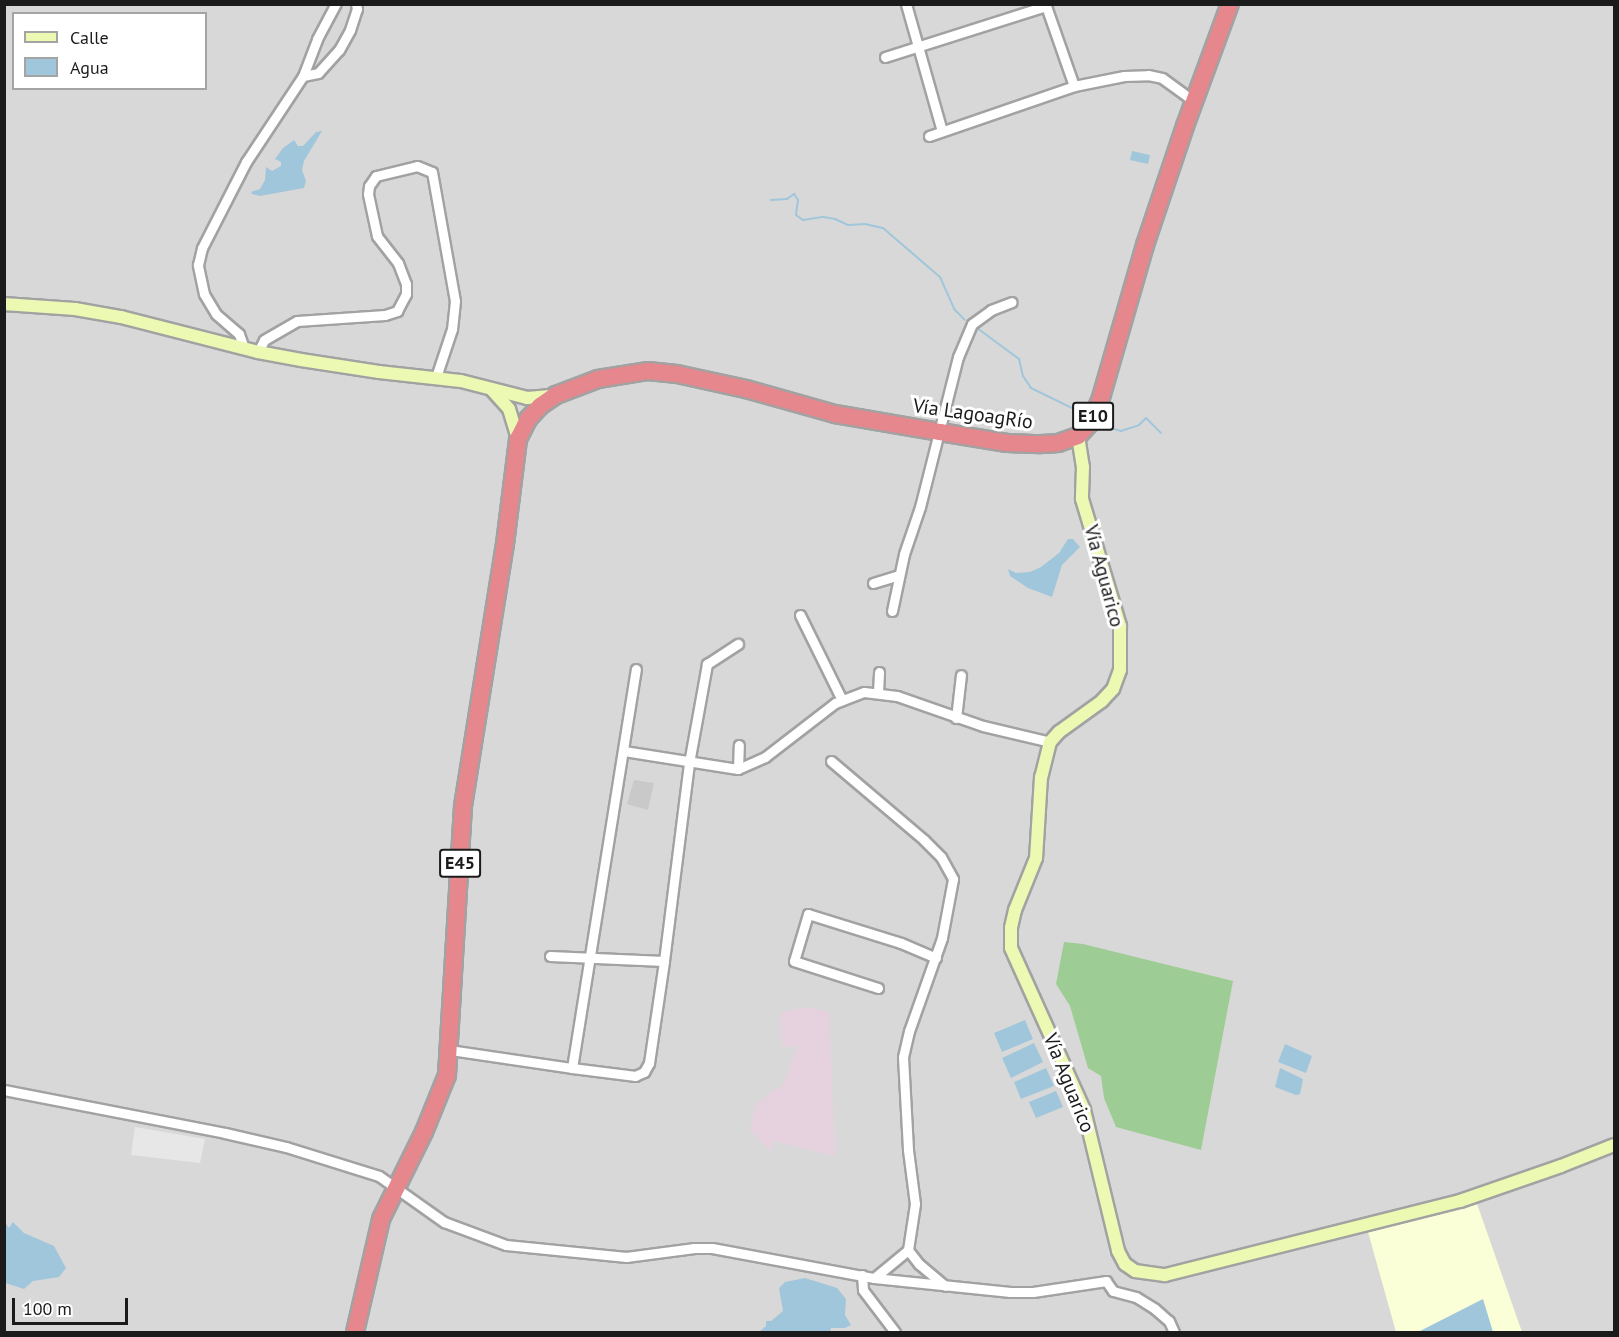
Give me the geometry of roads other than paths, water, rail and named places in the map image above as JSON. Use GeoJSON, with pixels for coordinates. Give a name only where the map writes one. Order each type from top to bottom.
{"type":"FeatureCollection","features":[{"type":"Feature","properties":{"kind":"highway","name":"E10"},"geometry":{"type":"LineString","coordinates":[[1078,436],[1090,423],[1100,401],[1145,245],[1230,4]]}},
{"type":"Feature","properties":{"kind":"highway","name":"Vía LagoagRío"},"geometry":{"type":"LineString","coordinates":[[556,395],[618,374],[660,372],[746,389],[835,414],[940,432],[1041,444],[1058,443],[1078,436]]}},
{"type":"Feature","properties":{"kind":"highway","name":"E45"},"geometry":{"type":"LineString","coordinates":[[355,1332],[381,1220],[442,1093],[450,1050],[463,806],[505,544],[518,439],[533,412],[556,395]]}},
{"type":"Feature","properties":{"kind":"street"},"geometry":{"type":"LineString","coordinates":[[244,348],[239,334],[221,319],[204,294],[198,265],[202,248],[246,162],[303,76],[317,39],[336,4]]}},
{"type":"Feature","properties":{"kind":"street"},"geometry":{"type":"LineString","coordinates":[[303,76],[318,73],[339,50],[350,30],[357,9],[356,4]]}},
{"type":"Feature","properties":{"kind":"street"},"geometry":{"type":"LineString","coordinates":[[906,4],[942,131]]}},
{"type":"Feature","properties":{"kind":"street"},"geometry":{"type":"LineString","coordinates":[[885,57],[966,34],[1046,5],[1074,86]]}},
{"type":"Feature","properties":{"kind":"street"},"geometry":{"type":"LineString","coordinates":[[929,136],[1074,86],[1124,76],[1148,75],[1162,78],[1195,102]]}},
{"type":"Feature","properties":{"kind":"street"},"geometry":{"type":"LineString","coordinates":[[258,352],[264,340],[297,321],[385,315],[397,311],[406,294],[406,284],[398,263],[377,236],[369,203],[369,186],[376,176],[417,166],[432,172],[455,301],[452,329],[436,377]]}},
{"type":"Feature","properties":{"kind":"street"},"geometry":{"type":"LineString","coordinates":[[892,611],[899,575],[940,432],[950,378],[972,324],[991,310],[1012,302]]}},
{"type":"Feature","properties":{"kind":"street"},"geometry":{"type":"LineString","coordinates":[[4,304],[75,309],[121,316],[258,352],[353,369],[462,381],[526,398],[556,395]]}},
{"type":"Feature","properties":{"kind":"street"},"geometry":{"type":"LineString","coordinates":[[492,390],[509,409],[518,439]]}},
{"type":"Feature","properties":{"kind":"street","name":"Vía Aguarico"},"geometry":{"type":"LineString","coordinates":[[1078,436],[1083,467],[1082,499],[1120,626],[1122,652],[1120,670],[1113,689],[1102,701],[1059,732],[1050,742],[1041,777],[1036,858],[1015,910],[1011,928],[1011,948],[1084,1110],[1118,1251],[1125,1264],[1135,1271],[1150,1274],[1176,1272],[1460,1200],[1561,1166],[1614,1144]]}},
{"type":"Feature","properties":{"kind":"street"},"geometry":{"type":"LineString","coordinates":[[873,583],[899,575]]}},
{"type":"Feature","properties":{"kind":"street"},"geometry":{"type":"LineString","coordinates":[[800,615],[842,700]]}},
{"type":"Feature","properties":{"kind":"street"},"geometry":{"type":"LineString","coordinates":[[450,1050],[635,1077],[644,1072],[649,1063],[689,763],[707,664],[738,644]]}},
{"type":"Feature","properties":{"kind":"street"},"geometry":{"type":"LineString","coordinates":[[572,1068],[636,669]]}},
{"type":"Feature","properties":{"kind":"street"},"geometry":{"type":"LineString","coordinates":[[878,692],[879,672]]}},
{"type":"Feature","properties":{"kind":"street"},"geometry":{"type":"LineString","coordinates":[[956,718],[961,675]]}},
{"type":"Feature","properties":{"kind":"street"},"geometry":{"type":"LineString","coordinates":[[624,751],[738,769],[765,757],[842,700],[864,692],[878,692],[956,718],[1050,742]]}},
{"type":"Feature","properties":{"kind":"street"},"geometry":{"type":"LineString","coordinates":[[738,769],[739,745]]}},
{"type":"Feature","properties":{"kind":"street"},"geometry":{"type":"LineString","coordinates":[[831,761],[924,840],[949,869],[952,890],[936,958],[909,1031],[903,1057],[908,1150],[915,1204],[908,1250],[919,1264],[946,1286]]}},
{"type":"Feature","properties":{"kind":"street"},"geometry":{"type":"LineString","coordinates":[[878,988],[794,960],[808,914],[901,943],[936,958]]}},
{"type":"Feature","properties":{"kind":"street"},"geometry":{"type":"LineString","coordinates":[[550,956],[664,961]]}},
{"type":"Feature","properties":{"kind":"street"},"geometry":{"type":"LineString","coordinates":[[4,1090],[197,1127],[286,1147],[379,1176],[444,1222],[506,1245],[626,1257],[694,1248],[712,1248],[874,1278],[1033,1292],[1106,1281],[1113,1291],[1136,1297],[1155,1308],[1169,1321],[1174,1332]]}},
{"type":"Feature","properties":{"kind":"street"},"geometry":{"type":"LineString","coordinates":[[874,1278],[908,1250]]}},
{"type":"Feature","properties":{"kind":"street"},"geometry":{"type":"LineString","coordinates":[[861,1275],[863,1290],[890,1330]]}},
{"type":"Feature","properties":{"kind":"water"},"geometry":{"type":"Polygon","coordinates":[[[322,131],[304,161],[302,170],[306,181],[304,188],[260,196],[252,194],[251,192],[260,189],[265,180],[266,167],[272,171],[281,166],[281,162],[275,159],[283,148],[294,140],[298,146],[303,146],[316,132],[322,131]]]}},
{"type":"Feature","properties":{"kind":"water"},"geometry":{"type":"Polygon","coordinates":[[[1132,151],[1150,155],[1148,164],[1130,160],[1132,151]]]}},
{"type":"Feature","properties":{"kind":"water"},"geometry":{"type":"Polygon","coordinates":[[[1068,539],[1073,539],[1080,547],[1062,565],[1052,597],[1028,588],[1010,576],[1008,569],[1016,573],[1030,572],[1041,567],[1059,553],[1068,539]]]}},
{"type":"Feature","properties":{"kind":"water"},"geometry":{"type":"Polygon","coordinates":[[[1025,1020],[1033,1039],[1002,1052],[994,1033],[1025,1020]]]}},
{"type":"Feature","properties":{"kind":"water"},"geometry":{"type":"Polygon","coordinates":[[[1034,1043],[1043,1062],[1011,1078],[1002,1058],[1034,1043]]]}},
{"type":"Feature","properties":{"kind":"water"},"geometry":{"type":"Polygon","coordinates":[[[1285,1044],[1312,1056],[1306,1073],[1278,1062],[1285,1044]]]}},
{"type":"Feature","properties":{"kind":"water"},"geometry":{"type":"Polygon","coordinates":[[[1046,1068],[1054,1086],[1021,1099],[1014,1082],[1046,1068]]]}},
{"type":"Feature","properties":{"kind":"water"},"geometry":{"type":"Polygon","coordinates":[[[1280,1068],[1303,1079],[1300,1094],[1296,1095],[1275,1087],[1280,1068]]]}},
{"type":"Feature","properties":{"kind":"water"},"geometry":{"type":"Polygon","coordinates":[[[1056,1091],[1063,1107],[1036,1118],[1029,1102],[1056,1091]]]}},
{"type":"Feature","properties":{"kind":"water"},"geometry":{"type":"Polygon","coordinates":[[[5,1222],[9,1228],[13,1222],[24,1233],[54,1246],[66,1268],[59,1277],[33,1281],[24,1289],[5,1283],[5,1222]]]}},
{"type":"Feature","properties":{"kind":"water"},"geometry":{"type":"Polygon","coordinates":[[[805,1278],[837,1288],[846,1299],[845,1315],[851,1325],[845,1328],[831,1328],[830,1332],[759,1332],[766,1326],[766,1321],[771,1321],[783,1311],[779,1288],[785,1282],[805,1278]]]}},
{"type":"Feature","properties":{"kind":"water"},"geometry":{"type":"Polygon","coordinates":[[[1483,1299],[1493,1332],[1418,1332],[1483,1299]]]}},
{"type":"Feature","properties":{"kind":"waterway"},"geometry":{"type":"LineString","coordinates":[[771,200],[787,199],[794,194],[798,200],[796,215],[803,220],[823,217],[848,225],[865,224],[883,228],[940,277],[955,310],[965,320]]}},
{"type":"Feature","properties":{"kind":"waterway"},"geometry":{"type":"LineString","coordinates":[[977,328],[1019,359],[1023,376],[1031,388],[1080,412]]}},
{"type":"Feature","properties":{"kind":"waterway"},"geometry":{"type":"LineString","coordinates":[[1107,427],[1121,431],[1139,425],[1146,418],[1161,433]]}}]}
